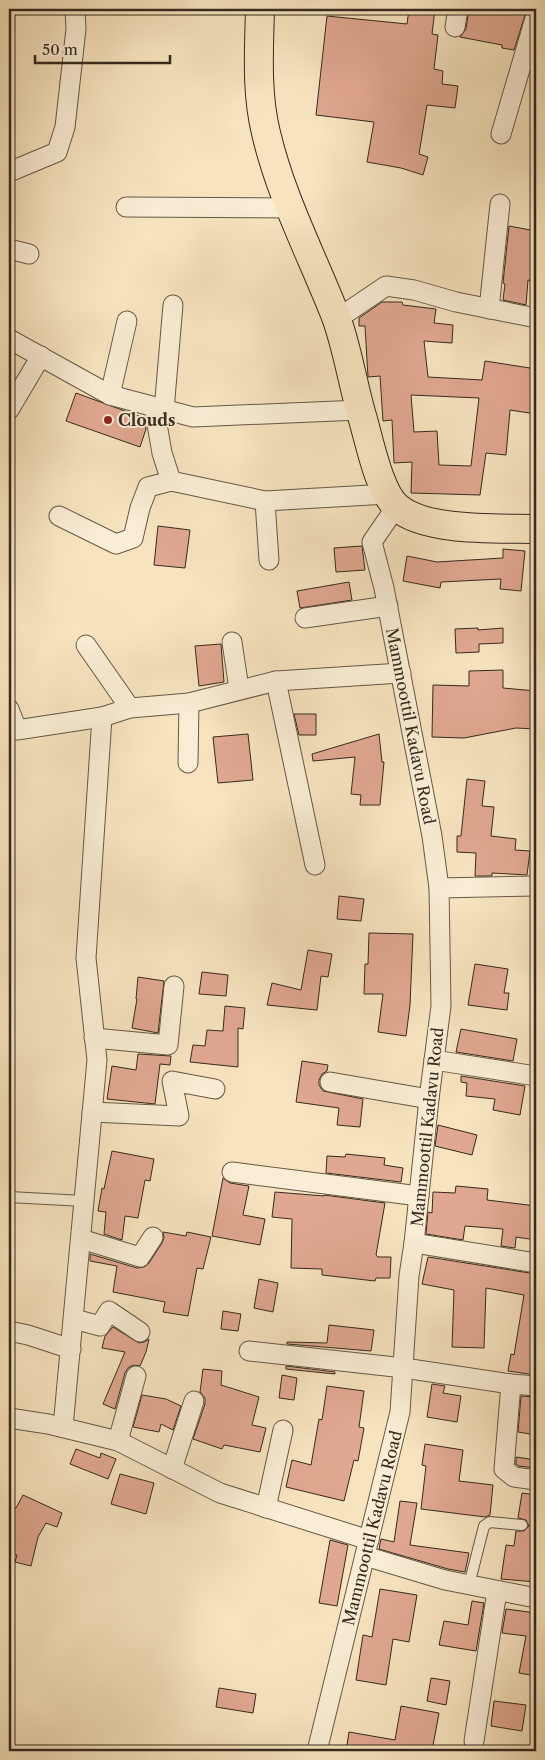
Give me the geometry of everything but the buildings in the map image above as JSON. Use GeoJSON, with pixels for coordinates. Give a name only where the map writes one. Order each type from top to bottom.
{"type":"FeatureCollection","features":[{"type":"Feature","properties":{"kind":"main road"},"geometry":{"type":"LineString","coordinates":[[260,9],[258,77],[266,132],[281,186],[337,319],[360,410],[382,485],[392,500],[416,520],[445,526],[536,529]]}},
{"type":"Feature","properties":{"kind":"street"},"geometry":{"type":"LineString","coordinates":[[9,172],[57,152],[65,127],[76,28],[75,9]]}},
{"type":"Feature","properties":{"kind":"street"},"geometry":{"type":"LineString","coordinates":[[501,134],[530,56],[536,15]]}},
{"type":"Feature","properties":{"kind":"street"},"geometry":{"type":"LineString","coordinates":[[489,309],[500,204]]}},
{"type":"Feature","properties":{"kind":"street"},"geometry":{"type":"LineString","coordinates":[[126,207],[290,208]]}},
{"type":"Feature","properties":{"kind":"street"},"geometry":{"type":"LineString","coordinates":[[9,249],[29,254]]}},
{"type":"Feature","properties":{"kind":"street"},"geometry":{"type":"LineString","coordinates":[[337,319],[386,286],[414,290],[456,302],[536,318]]}},
{"type":"Feature","properties":{"kind":"street"},"geometry":{"type":"LineString","coordinates":[[171,481],[162,453],[159,408],[173,305]]}},
{"type":"Feature","properties":{"kind":"street"},"geometry":{"type":"LineString","coordinates":[[110,395],[127,321]]}},
{"type":"Feature","properties":{"kind":"street"},"geometry":{"type":"LineString","coordinates":[[9,338],[110,395],[193,417],[360,410]]}},
{"type":"Feature","properties":{"kind":"street"},"geometry":{"type":"LineString","coordinates":[[9,410],[41,356]]}},
{"type":"Feature","properties":{"kind":"street"},"geometry":{"type":"LineString","coordinates":[[59,516],[116,544],[133,538],[140,508],[148,487],[171,481],[265,501],[392,500]]}},
{"type":"Feature","properties":{"kind":"street","name":"Mammoottil Kadavu Road"},"geometry":{"type":"LineString","coordinates":[[317,1751],[400,1412],[409,1276],[441,1006],[439,888],[432,836],[388,606],[372,542],[392,500]]}},
{"type":"Feature","properties":{"kind":"street"},"geometry":{"type":"LineString","coordinates":[[265,501],[269,560]]}},
{"type":"Feature","properties":{"kind":"street"},"geometry":{"type":"LineString","coordinates":[[305,618],[388,606]]}},
{"type":"Feature","properties":{"kind":"street"},"geometry":{"type":"LineString","coordinates":[[232,642],[239,689]]}},
{"type":"Feature","properties":{"kind":"street"},"geometry":{"type":"LineString","coordinates":[[86,645],[130,708]]}},
{"type":"Feature","properties":{"kind":"street"},"geometry":{"type":"LineString","coordinates":[[9,709],[17,730],[102,716],[130,708],[190,703],[276,681],[401,673]]}},
{"type":"Feature","properties":{"kind":"street"},"geometry":{"type":"LineString","coordinates":[[276,681],[315,865]]}},
{"type":"Feature","properties":{"kind":"street"},"geometry":{"type":"LineString","coordinates":[[188,763],[190,703]]}},
{"type":"Feature","properties":{"kind":"street"},"geometry":{"type":"LineString","coordinates":[[63,1428],[97,1060],[86,958],[102,716]]}},
{"type":"Feature","properties":{"kind":"street"},"geometry":{"type":"LineString","coordinates":[[439,888],[536,886]]}},
{"type":"Feature","properties":{"kind":"street"},"geometry":{"type":"LineString","coordinates":[[94,1038],[168,1045],[174,986]]}},
{"type":"Feature","properties":{"kind":"street"},"geometry":{"type":"LineString","coordinates":[[434,1060],[536,1076]]}},
{"type":"Feature","properties":{"kind":"street"},"geometry":{"type":"LineString","coordinates":[[92,1112],[179,1116],[172,1081],[215,1089]]}},
{"type":"Feature","properties":{"kind":"street"},"geometry":{"type":"LineString","coordinates":[[330,1082],[429,1099]]}},
{"type":"Feature","properties":{"kind":"street"},"geometry":{"type":"LineString","coordinates":[[232,1172],[419,1196]]}},
{"type":"Feature","properties":{"kind":"street"},"geometry":{"type":"LineString","coordinates":[[81,1239],[140,1257],[154,1237]]}},
{"type":"Feature","properties":{"kind":"street"},"geometry":{"type":"LineString","coordinates":[[414,1243],[536,1263]]}},
{"type":"Feature","properties":{"kind":"street"},"geometry":{"type":"LineString","coordinates":[[74,1319],[100,1326],[109,1311],[140,1332]]}},
{"type":"Feature","properties":{"kind":"street"},"geometry":{"type":"LineString","coordinates":[[9,1331],[71,1349]]}},
{"type":"Feature","properties":{"kind":"street"},"geometry":{"type":"LineString","coordinates":[[249,1351],[404,1368],[536,1386]]}},
{"type":"Feature","properties":{"kind":"street"},"geometry":{"type":"LineString","coordinates":[[118,1442],[136,1376]]}},
{"type":"Feature","properties":{"kind":"street"},"geometry":{"type":"LineString","coordinates":[[511,1384],[504,1469],[514,1477],[536,1480]]}},
{"type":"Feature","properties":{"kind":"street"},"geometry":{"type":"LineString","coordinates":[[172,1469],[194,1401]]}},
{"type":"Feature","properties":{"kind":"street"},"geometry":{"type":"LineString","coordinates":[[10,1420],[48,1424],[118,1442],[220,1493],[266,1508],[446,1580],[536,1598]]}},
{"type":"Feature","properties":{"kind":"street"},"geometry":{"type":"LineString","coordinates":[[266,1508],[283,1430]]}},
{"type":"Feature","properties":{"kind":"street"},"geometry":{"type":"LineString","coordinates":[[474,1741],[498,1591]]}},
{"type":"Feature","properties":{"kind":"lane"},"geometry":{"type":"LineString","coordinates":[[9,1197],[84,1201]]}},
{"type":"Feature","properties":{"kind":"lane"},"geometry":{"type":"LineString","coordinates":[[469,1585],[484,1526],[490,1522],[522,1525]]}},
{"type":"Feature","properties":{"kind":"place","name":"Clouds"},"geometry":{"type":"Point","coordinates":[108,420]}}]}
